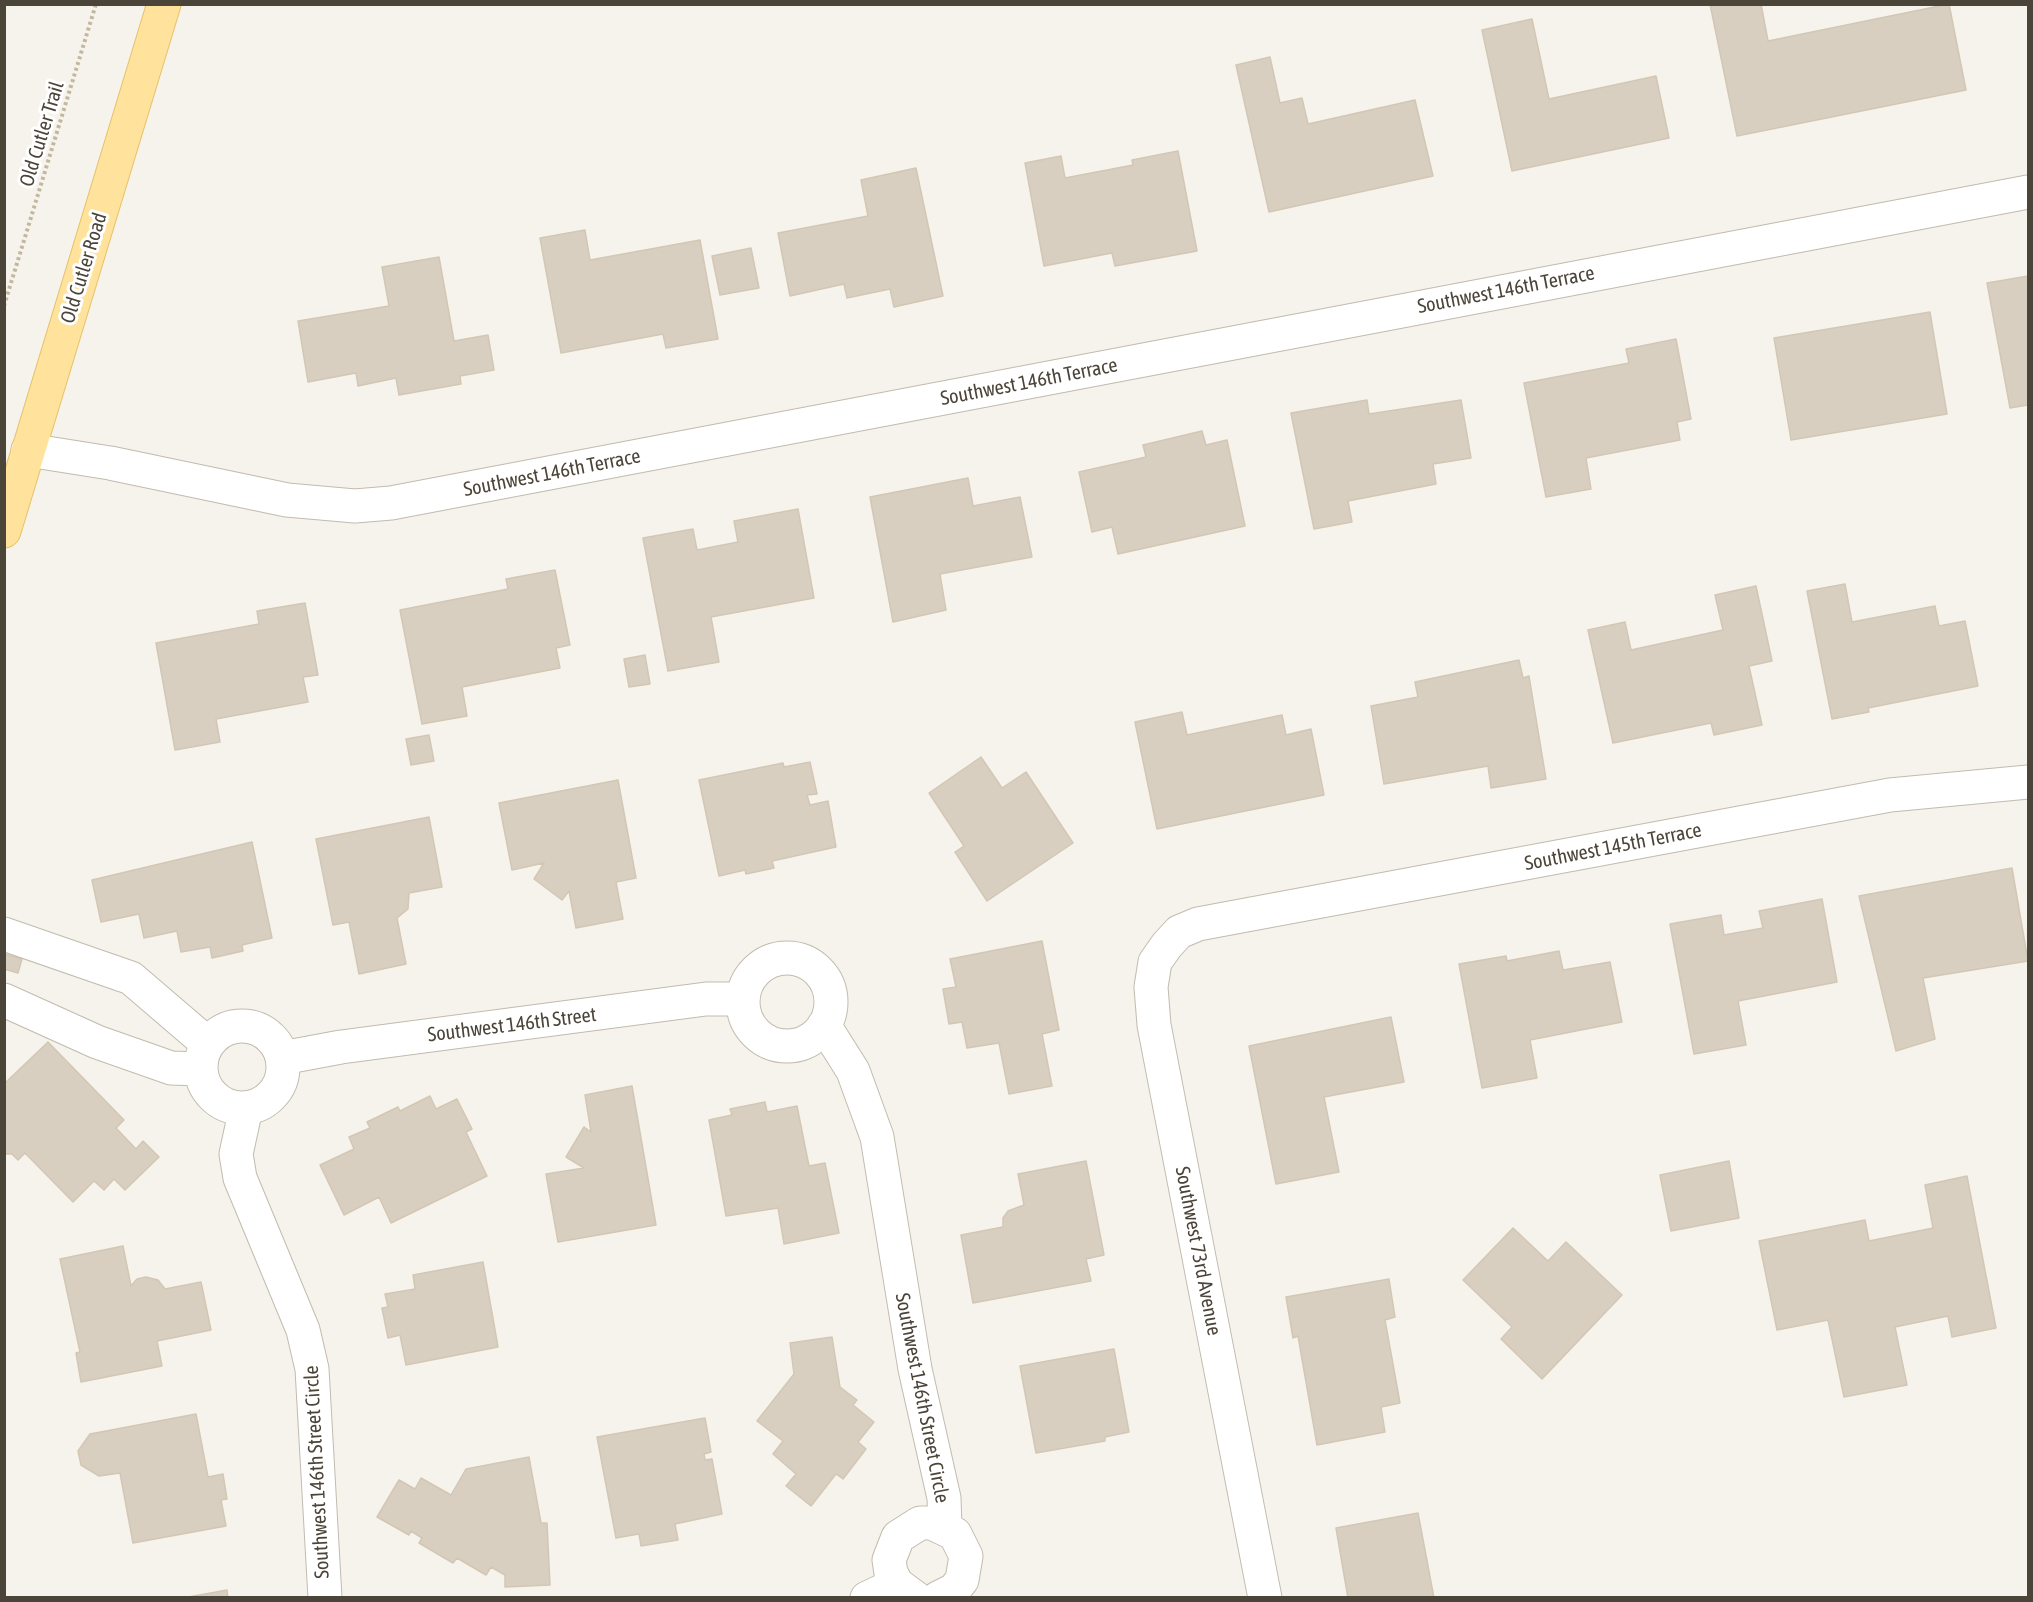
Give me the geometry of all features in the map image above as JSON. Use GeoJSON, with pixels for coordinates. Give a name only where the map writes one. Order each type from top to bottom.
{"type":"FeatureCollection","features":[{"type":"Feature","properties":{"kind":"main road","name":"Old Cutler Road"},"geometry":{"type":"LineString","coordinates":[[4,531],[164,4]]}},
{"type":"Feature","properties":{"kind":"street","name":"Southwest 146th Terrace"},"geometry":{"type":"LineString","coordinates":[[28,450],[110,463],[287,500],[355,506],[390,503],[2028,192]]}},
{"type":"Feature","properties":{"kind":"street","name":"Southwest 145th Terrace"},"geometry":{"type":"LineString","coordinates":[[1198,924],[1890,795],[2028,782]]}},
{"type":"Feature","properties":{"kind":"street","name":"Southwest 73rd Avenue"},"geometry":{"type":"LineString","coordinates":[[1198,924],[1179,932],[1155,962],[1151,987],[1154,1025],[1265,1598]]}},
{"type":"Feature","properties":{"kind":"street"},"geometry":{"type":"LineString","coordinates":[[4,934],[131,978],[204,1056]]}},
{"type":"Feature","properties":{"kind":"street"},"geometry":{"type":"LineString","coordinates":[[794,958],[808,963],[819,972],[827,984],[830,1013],[824,1025],[814,1036],[801,1044],[773,1044],[760,1037],[750,1027],[744,1013],[743,999],[746,984],[760,968],[780,959],[794,958]]}},
{"type":"Feature","properties":{"kind":"street","name":"Southwest 146th Street"},"geometry":{"type":"LineString","coordinates":[[282,1058],[341,1047],[694,1001],[743,999]]}},
{"type":"Feature","properties":{"kind":"street"},"geometry":{"type":"LineString","coordinates":[[4,1000],[97,1042],[171,1068],[204,1056]]}},
{"type":"Feature","properties":{"kind":"street","name":"Southwest 146th Street Circle"},"geometry":{"type":"LineString","coordinates":[[824,1025],[854,1071],[870,1114],[882,1160],[897,1270],[915,1369],[944,1498],[945,1527]]}},
{"type":"Feature","properties":{"kind":"street"},"geometry":{"type":"LineString","coordinates":[[229,1029],[255,1029],[267,1035],[276,1045],[282,1058],[283,1072],[279,1085],[270,1097],[246,1108],[232,1107],[219,1102],[203,1082],[204,1056],[217,1035],[229,1029]]}},
{"type":"Feature","properties":{"kind":"street","name":"Southwest 146th Street Circle"},"geometry":{"type":"LineString","coordinates":[[246,1108],[236,1154],[240,1178],[303,1330],[312,1369],[325,1598]]}},
{"type":"Feature","properties":{"kind":"street","name":"Southwest 146th Street Circle"},"geometry":{"type":"LineString","coordinates":[[907,1591],[891,1573],[889,1560],[898,1537],[920,1523],[932,1523],[945,1527],[963,1544],[966,1568],[962,1580],[954,1590],[938,1598]]}},
{"type":"Feature","properties":{"kind":"street","name":"Southwest 146th Street Circle"},"geometry":{"type":"LineString","coordinates":[[867,1598],[907,1591]]}},
{"type":"Feature","properties":{"kind":"path","name":"Old Cutler Trail"},"geometry":{"type":"LineString","coordinates":[[4,306],[96,4]]}},
{"type":"Feature","properties":{"kind":"building"},"geometry":{"type":"Polygon","coordinates":[[[1710,4],[1761,4],[1768,41],[1949,4],[1966,90],[1737,136],[1710,4]]]}},
{"type":"Feature","properties":{"kind":"building"},"geometry":{"type":"Polygon","coordinates":[[[1532,19],[1549,99],[1656,76],[1669,138],[1512,171],[1482,30],[1532,19]]]}},
{"type":"Feature","properties":{"kind":"building"},"geometry":{"type":"Polygon","coordinates":[[[1270,57],[1280,103],[1302,98],[1308,124],[1415,100],[1433,176],[1269,212],[1236,65],[1270,57]]]}},
{"type":"Feature","properties":{"kind":"building"},"geometry":{"type":"Polygon","coordinates":[[[1178,151],[1197,251],[1115,266],[1112,253],[1044,266],[1025,163],[1061,156],[1065,178],[1133,165],[1132,160],[1178,151]]]}},
{"type":"Feature","properties":{"kind":"building"},"geometry":{"type":"Polygon","coordinates":[[[916,168],[943,296],[894,307],[890,289],[847,298],[844,284],[790,296],[778,233],[868,216],[861,180],[916,168]]]}},
{"type":"Feature","properties":{"kind":"building"},"geometry":{"type":"Polygon","coordinates":[[[585,230],[590,260],[700,240],[718,339],[666,348],[663,334],[561,353],[540,238],[585,230]]]}},
{"type":"Feature","properties":{"kind":"building"},"geometry":{"type":"Polygon","coordinates":[[[751,248],[759,288],[720,295],[712,256],[751,248]]]}},
{"type":"Feature","properties":{"kind":"building"},"geometry":{"type":"Polygon","coordinates":[[[439,257],[454,341],[488,335],[494,370],[460,376],[461,384],[399,395],[396,378],[358,386],[356,373],[308,382],[298,321],[389,306],[382,267],[439,257]]]}},
{"type":"Feature","properties":{"kind":"building"},"geometry":{"type":"Polygon","coordinates":[[[2028,276],[2028,405],[2010,408],[1987,283],[2028,276]]]}},
{"type":"Feature","properties":{"kind":"building"},"geometry":{"type":"Polygon","coordinates":[[[1930,312],[1947,414],[1791,440],[1774,338],[1930,312]]]}},
{"type":"Feature","properties":{"kind":"building"},"geometry":{"type":"Polygon","coordinates":[[[1676,339],[1691,419],[1677,422],[1680,440],[1586,458],[1591,489],[1546,497],[1524,383],[1629,363],[1626,349],[1676,339]]]}},
{"type":"Feature","properties":{"kind":"building"},"geometry":{"type":"Polygon","coordinates":[[[1367,400],[1369,414],[1461,400],[1471,458],[1433,464],[1436,484],[1348,501],[1352,522],[1314,529],[1291,413],[1367,400]]]}},
{"type":"Feature","properties":{"kind":"building"},"geometry":{"type":"Polygon","coordinates":[[[1202,431],[1206,445],[1227,440],[1245,526],[1118,554],[1112,527],[1092,532],[1079,472],[1146,457],[1143,445],[1202,431]]]}},
{"type":"Feature","properties":{"kind":"building"},"geometry":{"type":"Polygon","coordinates":[[[968,478],[973,506],[1020,497],[1032,557],[940,574],[946,610],[893,622],[870,497],[968,478]]]}},
{"type":"Feature","properties":{"kind":"building"},"geometry":{"type":"Polygon","coordinates":[[[798,509],[814,598],[711,617],[719,662],[668,671],[643,538],[693,529],[697,550],[738,542],[734,521],[798,509]]]}},
{"type":"Feature","properties":{"kind":"building"},"geometry":{"type":"Polygon","coordinates":[[[555,570],[570,645],[556,648],[560,668],[462,687],[467,716],[422,724],[400,610],[508,589],[506,579],[555,570]]]}},
{"type":"Feature","properties":{"kind":"building"},"geometry":{"type":"Polygon","coordinates":[[[1845,584],[1852,622],[1935,606],[1939,626],[1965,621],[1978,686],[1868,708],[1869,712],[1832,719],[1807,591],[1845,584]]]}},
{"type":"Feature","properties":{"kind":"building"},"geometry":{"type":"Polygon","coordinates":[[[1756,586],[1772,661],[1749,666],[1762,725],[1714,735],[1711,723],[1613,743],[1588,630],[1625,622],[1631,650],[1723,630],[1715,595],[1756,586]]]}},
{"type":"Feature","properties":{"kind":"building"},"geometry":{"type":"Polygon","coordinates":[[[305,603],[318,675],[303,677],[308,702],[216,719],[220,742],[175,750],[156,643],[259,624],[257,611],[305,603]]]}},
{"type":"Feature","properties":{"kind":"building"},"geometry":{"type":"Polygon","coordinates":[[[645,655],[650,684],[629,687],[624,659],[645,655]]]}},
{"type":"Feature","properties":{"kind":"building"},"geometry":{"type":"Polygon","coordinates":[[[1519,660],[1523,678],[1529,676],[1546,779],[1491,788],[1488,766],[1384,784],[1371,706],[1418,697],[1415,682],[1519,660]]]}},
{"type":"Feature","properties":{"kind":"building"},"geometry":{"type":"Polygon","coordinates":[[[1182,712],[1187,735],[1282,715],[1286,735],[1311,729],[1324,795],[1157,829],[1135,722],[1182,712]]]}},
{"type":"Feature","properties":{"kind":"building"},"geometry":{"type":"Polygon","coordinates":[[[429,735],[434,761],[411,765],[406,739],[429,735]]]}},
{"type":"Feature","properties":{"kind":"building"},"geometry":{"type":"Polygon","coordinates":[[[981,757],[1002,788],[1026,772],[1073,843],[987,901],[955,852],[964,846],[929,793],[981,757]]]}},
{"type":"Feature","properties":{"kind":"building"},"geometry":{"type":"Polygon","coordinates":[[[810,762],[817,794],[807,795],[810,805],[828,801],[836,847],[772,861],[774,868],[746,874],[745,870],[719,876],[699,780],[783,763],[784,767],[810,762]]]}},
{"type":"Feature","properties":{"kind":"building"},"geometry":{"type":"Polygon","coordinates":[[[618,780],[636,878],[616,882],[623,919],[576,928],[569,891],[562,900],[534,879],[544,863],[512,870],[499,803],[618,780]]]}},
{"type":"Feature","properties":{"kind":"building"},"geometry":{"type":"Polygon","coordinates":[[[429,817],[442,887],[409,893],[408,909],[397,918],[406,964],[359,974],[349,922],[333,925],[316,839],[429,817]]]}},
{"type":"Feature","properties":{"kind":"building"},"geometry":{"type":"Polygon","coordinates":[[[252,842],[272,938],[242,945],[243,951],[212,958],[210,947],[181,952],[177,931],[144,938],[139,914],[101,922],[92,880],[252,842]]]}},
{"type":"Feature","properties":{"kind":"building"},"geometry":{"type":"Polygon","coordinates":[[[2012,868],[2028,961],[1923,978],[1935,1039],[1896,1051],[1859,896],[2012,868]]]}},
{"type":"Feature","properties":{"kind":"building"},"geometry":{"type":"Polygon","coordinates":[[[1822,899],[1837,982],[1738,1001],[1746,1045],[1694,1054],[1670,924],[1721,915],[1724,935],[1763,928],[1759,911],[1822,899]]]}},
{"type":"Feature","properties":{"kind":"building"},"geometry":{"type":"Polygon","coordinates":[[[1042,941],[1059,1030],[1042,1034],[1052,1086],[1009,1094],[999,1043],[967,1048],[962,1022],[949,1024],[943,989],[956,987],[950,959],[1042,941]]]}},
{"type":"Feature","properties":{"kind":"building"},"geometry":{"type":"Polygon","coordinates":[[[1559,951],[1563,970],[1610,962],[1622,1022],[1530,1040],[1537,1078],[1482,1088],[1459,964],[1506,956],[1507,961],[1559,951]]]}},
{"type":"Feature","properties":{"kind":"building"},"geometry":{"type":"Polygon","coordinates":[[[4,954],[22,959],[18,973],[4,969],[4,954]]]}},
{"type":"Feature","properties":{"kind":"building"},"geometry":{"type":"Polygon","coordinates":[[[1391,1017],[1404,1082],[1324,1097],[1339,1172],[1276,1184],[1249,1046],[1391,1017]]]}},
{"type":"Feature","properties":{"kind":"building"},"geometry":{"type":"Polygon","coordinates":[[[48,1042],[124,1120],[116,1128],[136,1149],[143,1141],[159,1157],[125,1190],[114,1179],[104,1190],[94,1181],[73,1202],[25,1153],[18,1160],[12,1154],[4,1154],[4,1084],[48,1042]]]}},
{"type":"Feature","properties":{"kind":"building"},"geometry":{"type":"Polygon","coordinates":[[[632,1086],[656,1225],[558,1242],[546,1174],[584,1168],[566,1157],[584,1127],[591,1132],[585,1095],[632,1086]]]}},
{"type":"Feature","properties":{"kind":"building"},"geometry":{"type":"Polygon","coordinates":[[[430,1096],[436,1109],[457,1099],[472,1129],[466,1132],[487,1176],[391,1223],[379,1197],[344,1215],[320,1165],[354,1149],[349,1137],[370,1128],[367,1122],[398,1107],[400,1111],[430,1096]]]}},
{"type":"Feature","properties":{"kind":"building"},"geometry":{"type":"Polygon","coordinates":[[[765,1102],[767,1112],[797,1106],[809,1166],[825,1163],[839,1233],[784,1244],[778,1208],[726,1216],[709,1120],[732,1115],[730,1109],[765,1102]]]}},
{"type":"Feature","properties":{"kind":"building"},"geometry":{"type":"Polygon","coordinates":[[[1086,1161],[1104,1255],[1086,1259],[1091,1281],[973,1303],[961,1235],[1003,1227],[1003,1218],[1008,1211],[1024,1205],[1018,1174],[1086,1161]]]}},
{"type":"Feature","properties":{"kind":"building"},"geometry":{"type":"Polygon","coordinates":[[[1729,1161],[1739,1218],[1671,1231],[1660,1175],[1729,1161]]]}},
{"type":"Feature","properties":{"kind":"building"},"geometry":{"type":"Polygon","coordinates":[[[1967,1176],[1996,1328],[1952,1337],[1948,1316],[1895,1327],[1907,1385],[1844,1397],[1828,1320],[1777,1330],[1759,1241],[1865,1220],[1869,1241],[1933,1228],[1925,1185],[1967,1176]]]}},
{"type":"Feature","properties":{"kind":"building"},"geometry":{"type":"Polygon","coordinates":[[[1513,1228],[1548,1261],[1566,1242],[1622,1295],[1542,1379],[1501,1339],[1512,1327],[1463,1280],[1513,1228]]]}},
{"type":"Feature","properties":{"kind":"building"},"geometry":{"type":"Polygon","coordinates":[[[123,1246],[131,1286],[137,1279],[146,1277],[158,1280],[165,1289],[201,1282],[211,1330],[157,1341],[162,1366],[81,1382],[76,1353],[80,1352],[60,1259],[123,1246]]]}},
{"type":"Feature","properties":{"kind":"building"},"geometry":{"type":"Polygon","coordinates":[[[483,1262],[498,1347],[406,1365],[400,1335],[388,1338],[382,1308],[388,1307],[385,1294],[415,1289],[413,1275],[483,1262]]]}},
{"type":"Feature","properties":{"kind":"building"},"geometry":{"type":"Polygon","coordinates":[[[1389,1279],[1395,1317],[1385,1320],[1400,1403],[1381,1407],[1385,1432],[1317,1445],[1298,1336],[1293,1338],[1286,1297],[1389,1279]]]}},
{"type":"Feature","properties":{"kind":"building"},"geometry":{"type":"Polygon","coordinates":[[[832,1337],[840,1387],[857,1400],[853,1405],[874,1422],[858,1442],[866,1449],[843,1479],[836,1474],[811,1506],[786,1486],[796,1474],[773,1454],[783,1441],[757,1421],[794,1374],[790,1343],[832,1337]]]}},
{"type":"Feature","properties":{"kind":"building"},"geometry":{"type":"Polygon","coordinates":[[[1114,1349],[1129,1432],[1105,1437],[1105,1441],[1036,1453],[1020,1366],[1114,1349]]]}},
{"type":"Feature","properties":{"kind":"building"},"geometry":{"type":"Polygon","coordinates":[[[196,1414],[208,1477],[223,1474],[227,1499],[221,1500],[226,1526],[133,1543],[120,1473],[99,1476],[81,1465],[78,1451],[90,1434],[196,1414]]]}},
{"type":"Feature","properties":{"kind":"building"},"geometry":{"type":"Polygon","coordinates":[[[705,1418],[711,1452],[704,1454],[705,1460],[712,1459],[722,1514],[675,1524],[678,1540],[641,1546],[639,1534],[616,1538],[597,1437],[705,1418]]]}},
{"type":"Feature","properties":{"kind":"building"},"geometry":{"type":"Polygon","coordinates":[[[529,1457],[541,1523],[547,1523],[550,1585],[505,1587],[505,1575],[491,1567],[486,1575],[457,1558],[453,1563],[419,1543],[422,1538],[411,1531],[409,1535],[377,1517],[399,1480],[415,1489],[421,1478],[451,1495],[466,1469],[529,1457]]]}},
{"type":"Feature","properties":{"kind":"building"},"geometry":{"type":"Polygon","coordinates":[[[1418,1513],[1434,1598],[1348,1598],[1336,1528],[1418,1513]]]}},
{"type":"Feature","properties":{"kind":"building"},"geometry":{"type":"Polygon","coordinates":[[[227,1590],[228,1598],[183,1598],[227,1590]]]}}]}
